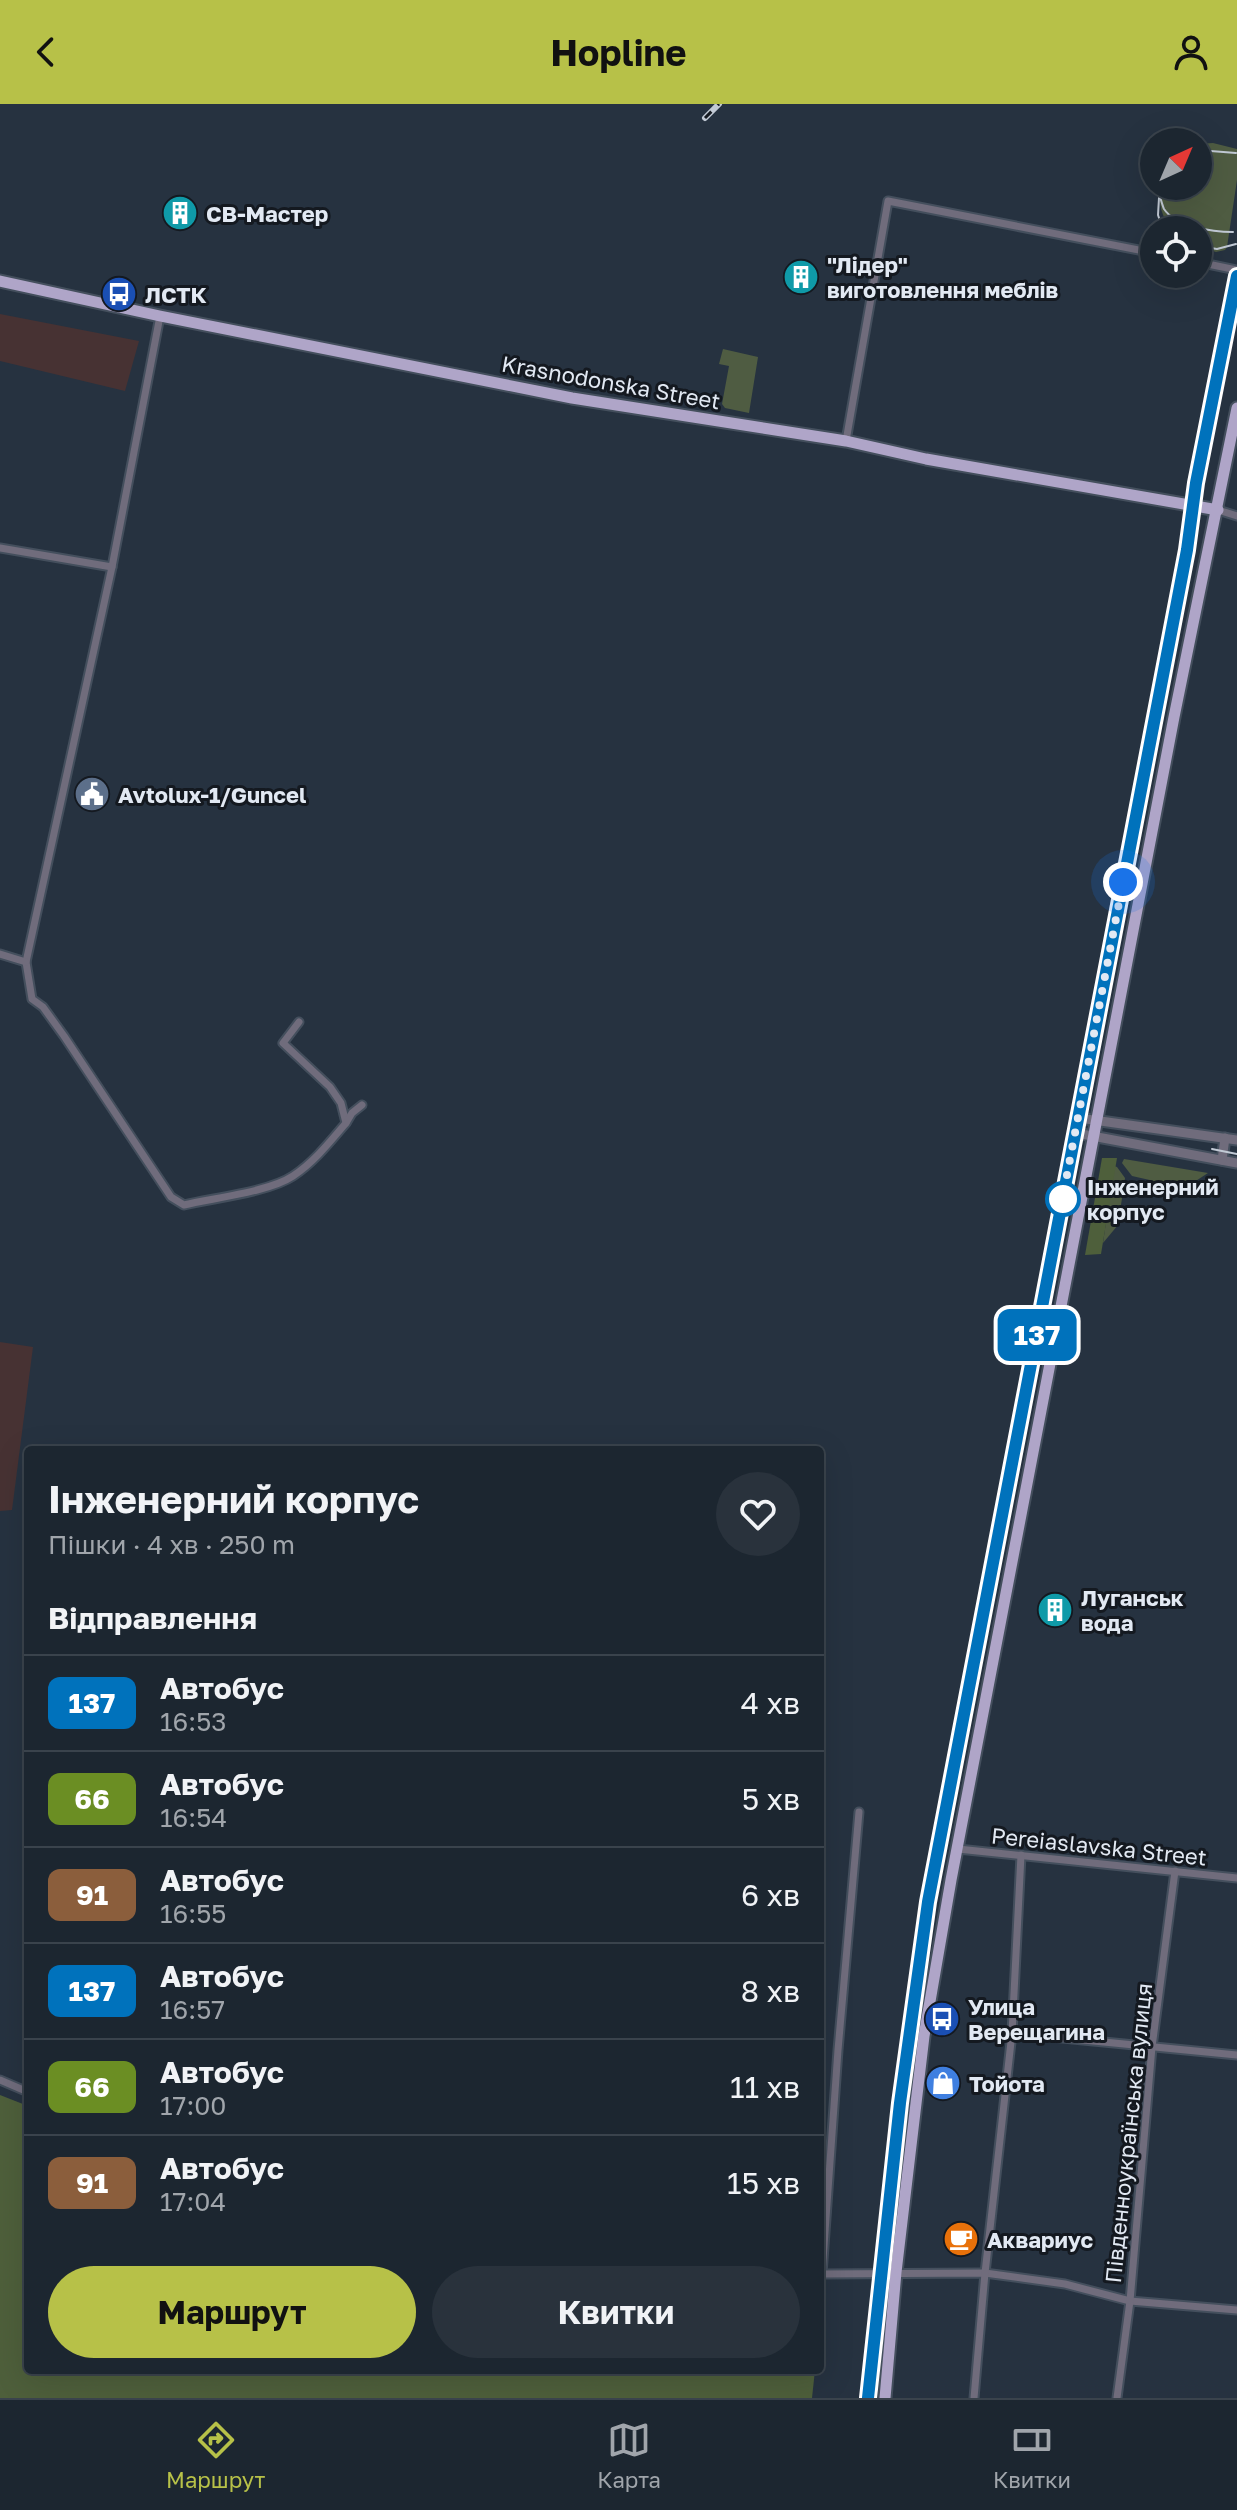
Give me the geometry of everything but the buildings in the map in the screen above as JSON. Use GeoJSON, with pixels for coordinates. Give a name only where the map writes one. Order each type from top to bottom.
{"type":"FeatureCollection","features":[{"type":"Feature","properties":{"kind":"main road"},"geometry":{"type":"LineString","coordinates":[[868,2398],[900,2103],[928,1902],[1237,273]]}},
{"type":"Feature","properties":{"kind":"main road","name":"Krasnodonska Street"},"geometry":{"type":"LineString","coordinates":[[0,281],[572,398],[846,441],[926,459],[1218,510]]}},
{"type":"Feature","properties":{"kind":"main road"},"geometry":{"type":"LineString","coordinates":[[885,2398],[896,2272],[924,2036],[1093,1136],[1237,408]]}},
{"type":"Feature","properties":{"kind":"street"},"geometry":{"type":"LineString","coordinates":[[846,441],[888,201],[1140,250]]}},
{"type":"Feature","properties":{"kind":"street"},"geometry":{"type":"LineString","coordinates":[[1212,266],[1237,273]]}},
{"type":"Feature","properties":{"kind":"street"},"geometry":{"type":"LineString","coordinates":[[160,316],[112,567],[26,962],[32,999],[43,1007],[64,1036],[171,1197],[184,1205],[290,1178],[315,1160],[352,1113],[362,1105]]}},
{"type":"Feature","properties":{"kind":"street"},"geometry":{"type":"LineString","coordinates":[[1218,510],[1237,516]]}},
{"type":"Feature","properties":{"kind":"street"},"geometry":{"type":"LineString","coordinates":[[0,548],[112,567]]}},
{"type":"Feature","properties":{"kind":"street"},"geometry":{"type":"LineString","coordinates":[[0,954],[26,962]]}},
{"type":"Feature","properties":{"kind":"street"},"geometry":{"type":"LineString","coordinates":[[299,1022],[283,1043],[330,1087],[341,1103],[346,1123]]}},
{"type":"Feature","properties":{"kind":"street"},"geometry":{"type":"LineString","coordinates":[[1079,1118],[1237,1140]]}},
{"type":"Feature","properties":{"kind":"street"},"geometry":{"type":"LineString","coordinates":[[1076,1133],[1237,1163]]}},
{"type":"Feature","properties":{"kind":"street"},"geometry":{"type":"LineString","coordinates":[[1222,1160],[1225,1138]]}},
{"type":"Feature","properties":{"kind":"street"},"geometry":{"type":"LineString","coordinates":[[824,2234],[859,1812]]}},
{"type":"Feature","properties":{"kind":"street","name":"Pereiaslavska Street"},"geometry":{"type":"LineString","coordinates":[[958,1849],[1237,1878]]}},
{"type":"Feature","properties":{"kind":"street"},"geometry":{"type":"LineString","coordinates":[[974,2398],[1012,2033],[1021,1855]]}},
{"type":"Feature","properties":{"kind":"street","name":"Південноукраїнська вулиця"},"geometry":{"type":"LineString","coordinates":[[1117,2398],[1130,2301],[1152,2047],[1175,1871]]}},
{"type":"Feature","properties":{"kind":"street"},"geometry":{"type":"LineString","coordinates":[[1012,2033],[1237,2055]]}},
{"type":"Feature","properties":{"kind":"street"},"geometry":{"type":"LineString","coordinates":[[0,2080],[24,2090]]}},
{"type":"Feature","properties":{"kind":"street"},"geometry":{"type":"LineString","coordinates":[[824,2274],[985,2273],[1065,2284],[1130,2301],[1237,2310]]}},
{"type":"Feature","properties":{"kind":"shaded area","name":"ЛСТК"},"geometry":{"type":"Polygon","coordinates":[[[0,314],[139,341],[125,391],[0,361],[0,314]]]}},
{"type":"Feature","properties":{"kind":"shaded area"},"geometry":{"type":"Polygon","coordinates":[[[0,1342],[33,1347],[12,1510],[0,1511],[0,1342]]]}},
{"type":"Feature","properties":{"kind":"green space"},"geometry":{"type":"Polygon","coordinates":[[[1212,143],[1237,149],[1237,180],[1227,247],[1216,252],[1212,251],[1212,216],[1164,216],[1160,200],[1212,200],[1212,143]]]}},
{"type":"Feature","properties":{"kind":"green space"},"geometry":{"type":"Polygon","coordinates":[[[723,349],[758,357],[749,413],[725,408],[722,404],[729,366],[719,364],[723,349]]]}},
{"type":"Feature","properties":{"kind":"green space"},"geometry":{"type":"Polygon","coordinates":[[[1102,1158],[1117,1158],[1101,1254],[1085,1255],[1102,1158]]]}},
{"type":"Feature","properties":{"kind":"green space"},"geometry":{"type":"Polygon","coordinates":[[[1124,1159],[1208,1173],[1185,1188],[1132,1176],[1122,1163],[1124,1159]]]}},
{"type":"Feature","properties":{"kind":"green space"},"geometry":{"type":"Polygon","coordinates":[[[1114,1166],[1125,1178],[1118,1225],[1103,1243],[1114,1166]]]}},
{"type":"Feature","properties":{"kind":"green space"},"geometry":{"type":"Polygon","coordinates":[[[0,2095],[24,2104],[24,2374],[815,2374],[812,2398],[0,2398],[0,2095]]]}},
{"type":"Feature","properties":{"kind":"tram line"},"geometry":{"type":"LineString","coordinates":[[1212,151],[1236,153]]}},
{"type":"Feature","properties":{"kind":"tram line"},"geometry":{"type":"LineString","coordinates":[[1158,216],[1159,200]]}},
{"type":"Feature","properties":{"kind":"tram line"},"geometry":{"type":"LineString","coordinates":[[1161,200],[1164,209],[1177,220],[1206,229],[1233,232]]}},
{"type":"Feature","properties":{"kind":"tram line"},"geometry":{"type":"LineString","coordinates":[[1212,248],[1236,244]]}},
{"type":"Feature","properties":{"kind":"tram line"},"geometry":{"type":"LineString","coordinates":[[1212,1149],[1237,1154]]}},
{"type":"Feature","properties":{"kind":"railway"},"geometry":{"type":"LineString","coordinates":[[705,118],[719,104]]}},
{"type":"Feature","properties":{"kind":"bus line","name":"137"},"geometry":{"type":"LineString","coordinates":[[868,2398],[882,2251],[928,1902],[1237,276]]}},
{"type":"Feature","properties":{"kind":"place","name":"СВ-Мастер"},"geometry":{"type":"Point","coordinates":[180,213]}},
{"type":"Feature","properties":{"kind":"place","name":"\"Лідер\" виготовлення меблів"},"geometry":{"type":"Point","coordinates":[801,277]}},
{"type":"Feature","properties":{"kind":"place","name":"ЛСТК"},"geometry":{"type":"Point","coordinates":[119,294]}},
{"type":"Feature","properties":{"kind":"place","name":"Avtolux-1/Guncel"},"geometry":{"type":"Point","coordinates":[92,794]}},
{"type":"Feature","properties":{"kind":"place","name":"Інженерний корпус"},"geometry":{"type":"Point","coordinates":[1063,1199]}},
{"type":"Feature","properties":{"kind":"place","name":"Луганськ вода"},"geometry":{"type":"Point","coordinates":[1055,1610]}},
{"type":"Feature","properties":{"kind":"place","name":"Улица Верещагина"},"geometry":{"type":"Point","coordinates":[942,2019]}},
{"type":"Feature","properties":{"kind":"place","name":"Тойота"},"geometry":{"type":"Point","coordinates":[943,2083]}},
{"type":"Feature","properties":{"kind":"place","name":"Аквариус"},"geometry":{"type":"Point","coordinates":[961,2239]}},
{"type":"Feature","properties":{"kind":"route"},"geometry":{"type":"LineString","coordinates":[[1063,1199],[1123,882]]}}]}
